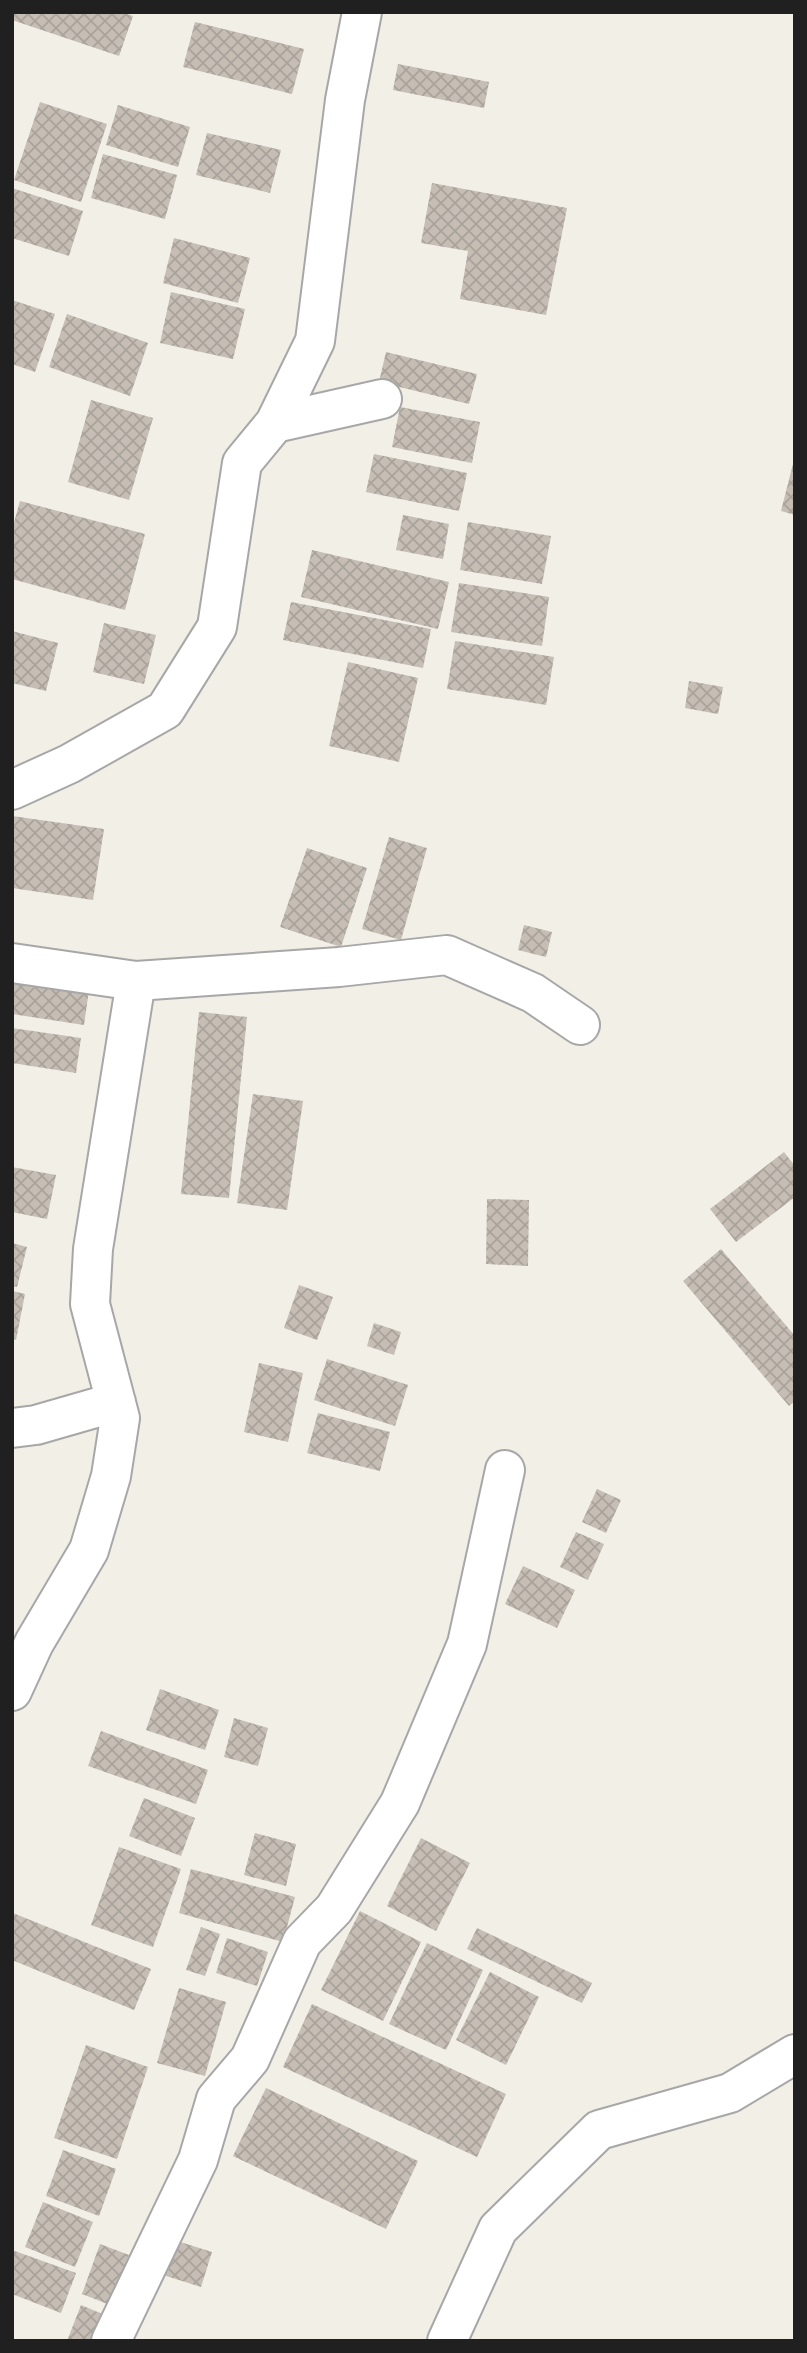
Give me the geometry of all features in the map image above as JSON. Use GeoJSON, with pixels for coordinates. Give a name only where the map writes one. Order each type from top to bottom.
{"type":"FeatureCollection","features":[{"type":"Feature","properties":{"kind":"street"},"geometry":{"type":"LineString","coordinates":[[12,790],[69,764],[164,710],[217,627],[242,463],[275,423],[314,341],[345,100],[362,12]]}},
{"type":"Feature","properties":{"kind":"street"},"geometry":{"type":"LineString","coordinates":[[275,423],[382,399]]}},
{"type":"Feature","properties":{"kind":"street"},"geometry":{"type":"LineString","coordinates":[[12,963],[136,981],[340,967],[447,955],[533,993],[579,1025]]}},
{"type":"Feature","properties":{"kind":"street"},"geometry":{"type":"LineString","coordinates":[[12,1691],[34,1643],[89,1550],[111,1476],[120,1418],[90,1304],[93,1249],[136,981]]}},
{"type":"Feature","properties":{"kind":"street"},"geometry":{"type":"LineString","coordinates":[[12,1428],[36,1425],[116,1402]]}},
{"type":"Feature","properties":{"kind":"street"},"geometry":{"type":"LineString","coordinates":[[111,2341],[198,2160],[216,2099],[250,2059],[302,1942],[334,1909],[400,1803],[467,1644],[505,1470]]}},
{"type":"Feature","properties":{"kind":"street"},"geometry":{"type":"LineString","coordinates":[[447,2341],[498,2229],[599,2130],[730,2093],[795,2054]]}},
{"type":"Feature","properties":{"kind":"building"},"geometry":{"type":"Polygon","coordinates":[[[12,12],[122,12],[133,16],[119,56],[12,20],[12,12]]]}},
{"type":"Feature","properties":{"kind":"building"},"geometry":{"type":"Polygon","coordinates":[[[195,22],[304,49],[292,94],[183,67],[195,22]]]}},
{"type":"Feature","properties":{"kind":"building"},"geometry":{"type":"Polygon","coordinates":[[[398,64],[489,82],[484,108],[393,90],[398,64]]]}},
{"type":"Feature","properties":{"kind":"building"},"geometry":{"type":"Polygon","coordinates":[[[40,102],[107,124],[81,202],[14,180],[40,102]]]}},
{"type":"Feature","properties":{"kind":"building"},"geometry":{"type":"Polygon","coordinates":[[[118,105],[190,127],[178,167],[106,145],[118,105]]]}},
{"type":"Feature","properties":{"kind":"building"},"geometry":{"type":"Polygon","coordinates":[[[207,133],[281,150],[270,193],[196,175],[207,133]]]}},
{"type":"Feature","properties":{"kind":"building"},"geometry":{"type":"Polygon","coordinates":[[[103,154],[177,175],[165,219],[91,198],[103,154]]]}},
{"type":"Feature","properties":{"kind":"building"},"geometry":{"type":"Polygon","coordinates":[[[432,183],[567,208],[546,315],[460,299],[468,251],[421,243],[432,183]]]}},
{"type":"Feature","properties":{"kind":"building"},"geometry":{"type":"Polygon","coordinates":[[[12,188],[83,211],[69,256],[12,238],[12,188]]]}},
{"type":"Feature","properties":{"kind":"building"},"geometry":{"type":"Polygon","coordinates":[[[174,238],[250,258],[238,303],[163,283],[174,238]]]}},
{"type":"Feature","properties":{"kind":"building"},"geometry":{"type":"Polygon","coordinates":[[[171,292],[245,309],[233,359],[160,343],[171,292]]]}},
{"type":"Feature","properties":{"kind":"building"},"geometry":{"type":"Polygon","coordinates":[[[12,300],[55,314],[35,372],[12,364],[12,300]]]}},
{"type":"Feature","properties":{"kind":"building"},"geometry":{"type":"Polygon","coordinates":[[[67,314],[148,343],[130,396],[49,367],[67,314]]]}},
{"type":"Feature","properties":{"kind":"building"},"geometry":{"type":"Polygon","coordinates":[[[386,352],[477,374],[469,404],[379,382],[386,352]]]}},
{"type":"Feature","properties":{"kind":"building"},"geometry":{"type":"Polygon","coordinates":[[[91,400],[153,418],[129,500],[68,482],[91,400]]]}},
{"type":"Feature","properties":{"kind":"building"},"geometry":{"type":"Polygon","coordinates":[[[400,407],[480,422],[472,463],[392,447],[400,407]]]}},
{"type":"Feature","properties":{"kind":"building"},"geometry":{"type":"Polygon","coordinates":[[[374,454],[467,473],[459,511],[366,492],[374,454]]]}},
{"type":"Feature","properties":{"kind":"building"},"geometry":{"type":"Polygon","coordinates":[[[795,460],[795,515],[781,511],[795,460]]]}},
{"type":"Feature","properties":{"kind":"building"},"geometry":{"type":"Polygon","coordinates":[[[20,501],[145,534],[125,610],[12,579],[12,530],[20,501]]]}},
{"type":"Feature","properties":{"kind":"building"},"geometry":{"type":"Polygon","coordinates":[[[403,515],[449,524],[443,559],[396,550],[403,515]]]}},
{"type":"Feature","properties":{"kind":"building"},"geometry":{"type":"Polygon","coordinates":[[[468,522],[551,536],[542,584],[460,570],[468,522]]]}},
{"type":"Feature","properties":{"kind":"building"},"geometry":{"type":"Polygon","coordinates":[[[312,550],[449,582],[438,629],[301,597],[312,550]]]}},
{"type":"Feature","properties":{"kind":"building"},"geometry":{"type":"Polygon","coordinates":[[[459,583],[549,597],[542,646],[451,632],[459,583]]]}},
{"type":"Feature","properties":{"kind":"building"},"geometry":{"type":"Polygon","coordinates":[[[291,602],[431,629],[423,668],[283,640],[291,602]]]}},
{"type":"Feature","properties":{"kind":"building"},"geometry":{"type":"Polygon","coordinates":[[[104,623],[156,635],[144,684],[93,672],[104,623]]]}},
{"type":"Feature","properties":{"kind":"building"},"geometry":{"type":"Polygon","coordinates":[[[12,631],[58,643],[46,691],[12,683],[12,631]]]}},
{"type":"Feature","properties":{"kind":"building"},"geometry":{"type":"Polygon","coordinates":[[[455,641],[554,657],[546,705],[447,689],[455,641]]]}},
{"type":"Feature","properties":{"kind":"building"},"geometry":{"type":"Polygon","coordinates":[[[348,662],[418,678],[399,762],[329,746],[348,662]]]}},
{"type":"Feature","properties":{"kind":"building"},"geometry":{"type":"Polygon","coordinates":[[[689,681],[723,687],[718,714],[685,708],[689,681]]]}},
{"type":"Feature","properties":{"kind":"building"},"geometry":{"type":"Polygon","coordinates":[[[12,816],[104,829],[93,900],[12,888],[12,816]]]}},
{"type":"Feature","properties":{"kind":"building"},"geometry":{"type":"Polygon","coordinates":[[[389,837],[427,848],[401,940],[362,929],[389,837]]]}},
{"type":"Feature","properties":{"kind":"building"},"geometry":{"type":"Polygon","coordinates":[[[307,848],[367,868],[341,947],[280,927],[307,848]]]}},
{"type":"Feature","properties":{"kind":"building"},"geometry":{"type":"Polygon","coordinates":[[[524,925],[552,932],[546,957],[518,950],[524,925]]]}},
{"type":"Feature","properties":{"kind":"building"},"geometry":{"type":"Polygon","coordinates":[[[12,979],[89,990],[84,1025],[12,1014],[12,979]]]}},
{"type":"Feature","properties":{"kind":"building"},"geometry":{"type":"Polygon","coordinates":[[[199,1012],[247,1017],[229,1198],[181,1194],[199,1012]]]}},
{"type":"Feature","properties":{"kind":"building"},"geometry":{"type":"Polygon","coordinates":[[[12,1028],[81,1038],[76,1073],[12,1063],[12,1028]]]}},
{"type":"Feature","properties":{"kind":"building"},"geometry":{"type":"Polygon","coordinates":[[[253,1094],[303,1101],[287,1210],[237,1203],[253,1094]]]}},
{"type":"Feature","properties":{"kind":"building"},"geometry":{"type":"Polygon","coordinates":[[[784,1152],[795,1166],[795,1197],[736,1242],[710,1209],[784,1152]]]}},
{"type":"Feature","properties":{"kind":"building"},"geometry":{"type":"Polygon","coordinates":[[[12,1167],[56,1175],[47,1219],[12,1212],[12,1167]]]}},
{"type":"Feature","properties":{"kind":"building"},"geometry":{"type":"Polygon","coordinates":[[[487,1199],[529,1200],[528,1266],[486,1264],[487,1199]]]}},
{"type":"Feature","properties":{"kind":"building"},"geometry":{"type":"Polygon","coordinates":[[[12,1243],[27,1247],[17,1287],[12,1286],[12,1243]]]}},
{"type":"Feature","properties":{"kind":"building"},"geometry":{"type":"Polygon","coordinates":[[[721,1249],[795,1336],[795,1401],[789,1406],[683,1281],[721,1249]]]}},
{"type":"Feature","properties":{"kind":"building"},"geometry":{"type":"Polygon","coordinates":[[[299,1285],[333,1297],[317,1340],[284,1328],[299,1285]]]}},
{"type":"Feature","properties":{"kind":"building"},"geometry":{"type":"Polygon","coordinates":[[[12,1291],[25,1294],[16,1340],[12,1339],[12,1291]]]}},
{"type":"Feature","properties":{"kind":"building"},"geometry":{"type":"Polygon","coordinates":[[[374,1323],[401,1332],[394,1355],[367,1346],[374,1323]]]}},
{"type":"Feature","properties":{"kind":"building"},"geometry":{"type":"Polygon","coordinates":[[[327,1359],[408,1385],[395,1426],[314,1400],[327,1359]]]}},
{"type":"Feature","properties":{"kind":"building"},"geometry":{"type":"Polygon","coordinates":[[[259,1363],[303,1373],[288,1442],[244,1432],[259,1363]]]}},
{"type":"Feature","properties":{"kind":"building"},"geometry":{"type":"Polygon","coordinates":[[[318,1413],[390,1432],[380,1471],[307,1453],[318,1413]]]}},
{"type":"Feature","properties":{"kind":"building"},"geometry":{"type":"Polygon","coordinates":[[[597,1489],[621,1500],[606,1533],[582,1522],[597,1489]]]}},
{"type":"Feature","properties":{"kind":"building"},"geometry":{"type":"Polygon","coordinates":[[[576,1532],[604,1544],[588,1580],[560,1567],[576,1532]]]}},
{"type":"Feature","properties":{"kind":"building"},"geometry":{"type":"Polygon","coordinates":[[[523,1566],[575,1590],[557,1628],[505,1604],[523,1566]]]}},
{"type":"Feature","properties":{"kind":"building"},"geometry":{"type":"Polygon","coordinates":[[[160,1689],[219,1710],[205,1750],[146,1730],[160,1689]]]}},
{"type":"Feature","properties":{"kind":"building"},"geometry":{"type":"Polygon","coordinates":[[[234,1718],[268,1728],[258,1766],[224,1757],[234,1718]]]}},
{"type":"Feature","properties":{"kind":"building"},"geometry":{"type":"Polygon","coordinates":[[[101,1731],[208,1770],[196,1804],[88,1766],[101,1731]]]}},
{"type":"Feature","properties":{"kind":"building"},"geometry":{"type":"Polygon","coordinates":[[[144,1798],[195,1818],[181,1856],[129,1836],[144,1798]]]}},
{"type":"Feature","properties":{"kind":"building"},"geometry":{"type":"Polygon","coordinates":[[[255,1833],[296,1844],[286,1886],[244,1875],[255,1833]]]}},
{"type":"Feature","properties":{"kind":"building"},"geometry":{"type":"Polygon","coordinates":[[[421,1838],[470,1863],[436,1931],[387,1906],[421,1838]]]}},
{"type":"Feature","properties":{"kind":"building"},"geometry":{"type":"Polygon","coordinates":[[[119,1847],[181,1869],[153,1947],[91,1925],[119,1847]]]}},
{"type":"Feature","properties":{"kind":"building"},"geometry":{"type":"Polygon","coordinates":[[[191,1869],[295,1897],[283,1942],[179,1913],[191,1869]]]}},
{"type":"Feature","properties":{"kind":"building"},"geometry":{"type":"Polygon","coordinates":[[[360,1911],[421,1942],[383,2021],[321,1990],[360,1911]]]}},
{"type":"Feature","properties":{"kind":"building"},"geometry":{"type":"Polygon","coordinates":[[[13,1913],[151,1969],[134,2010],[12,1960],[13,1913]]]}},
{"type":"Feature","properties":{"kind":"building"},"geometry":{"type":"Polygon","coordinates":[[[201,1927],[220,1934],[205,1976],[186,1970],[201,1927]]]}},
{"type":"Feature","properties":{"kind":"building"},"geometry":{"type":"Polygon","coordinates":[[[477,1928],[592,1983],[582,2003],[467,1949],[477,1928]]]}},
{"type":"Feature","properties":{"kind":"building"},"geometry":{"type":"Polygon","coordinates":[[[227,1938],[268,1952],[257,1986],[216,1973],[227,1938]]]}},
{"type":"Feature","properties":{"kind":"building"},"geometry":{"type":"Polygon","coordinates":[[[427,1943],[483,1970],[446,2050],[389,2024],[427,1943]]]}},
{"type":"Feature","properties":{"kind":"building"},"geometry":{"type":"Polygon","coordinates":[[[490,1972],[539,1997],[506,2065],[456,2040],[490,1972]]]}},
{"type":"Feature","properties":{"kind":"building"},"geometry":{"type":"Polygon","coordinates":[[[179,1988],[226,2002],[205,2076],[157,2063],[179,1988]]]}},
{"type":"Feature","properties":{"kind":"building"},"geometry":{"type":"Polygon","coordinates":[[[312,2004],[506,2094],[477,2157],[283,2067],[312,2004]]]}},
{"type":"Feature","properties":{"kind":"building"},"geometry":{"type":"Polygon","coordinates":[[[86,2045],[148,2067],[117,2159],[54,2138],[86,2045]]]}},
{"type":"Feature","properties":{"kind":"building"},"geometry":{"type":"Polygon","coordinates":[[[266,2088],[418,2161],[386,2229],[233,2156],[266,2088]]]}},
{"type":"Feature","properties":{"kind":"building"},"geometry":{"type":"Polygon","coordinates":[[[63,2150],[116,2169],[99,2216],[46,2196],[63,2150]]]}},
{"type":"Feature","properties":{"kind":"building"},"geometry":{"type":"Polygon","coordinates":[[[43,2202],[93,2222],[75,2267],[25,2247],[43,2202]]]}},
{"type":"Feature","properties":{"kind":"building"},"geometry":{"type":"Polygon","coordinates":[[[174,2240],[212,2252],[201,2287],[163,2275],[174,2240]]]}},
{"type":"Feature","properties":{"kind":"building"},"geometry":{"type":"Polygon","coordinates":[[[100,2244],[129,2255],[110,2305],[82,2294],[100,2244]]]}},
{"type":"Feature","properties":{"kind":"building"},"geometry":{"type":"Polygon","coordinates":[[[12,2250],[76,2273],[61,2313],[12,2294],[12,2250]]]}},
{"type":"Feature","properties":{"kind":"building"},"geometry":{"type":"Polygon","coordinates":[[[81,2305],[105,2315],[95,2341],[67,2341],[81,2305]]]}}]}
